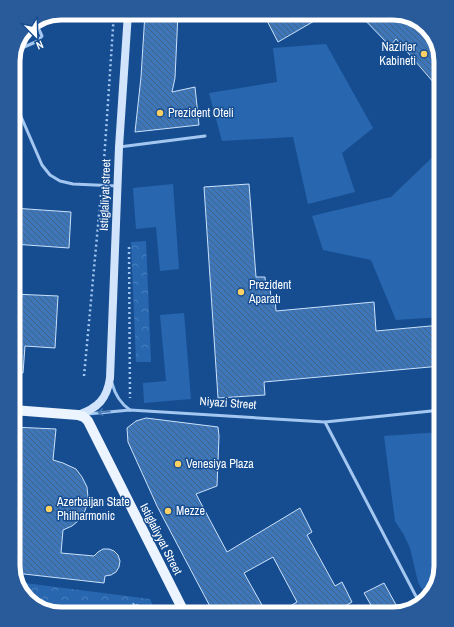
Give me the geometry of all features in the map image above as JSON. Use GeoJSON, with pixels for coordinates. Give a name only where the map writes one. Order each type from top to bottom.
{"type":"FeatureCollection","features":[{"type":"Feature","properties":{"kind":"main road","name":"Istiglaliyat street"},"geometry":{"type":"LineString","coordinates":[[78,415],[92,409],[100,402],[107,392],[110,378],[119,147],[128,20]]}},
{"type":"Feature","properties":{"kind":"main road","name":"Niyazi Street"},"geometry":{"type":"LineString","coordinates":[[20,411],[78,415]]}},
{"type":"Feature","properties":{"kind":"main road"},"geometry":{"type":"LineString","coordinates":[[78,415],[84,417],[88,421],[181,607]]}},
{"type":"Feature","properties":{"kind":"lane"},"geometry":{"type":"LineString","coordinates":[[22,48],[38,41],[42,36],[38,27]]}},
{"type":"Feature","properties":{"kind":"lane"},"geometry":{"type":"LineString","coordinates":[[20,114],[42,164],[50,175],[60,181],[74,184],[118,186]]}},
{"type":"Feature","properties":{"kind":"lane"},"geometry":{"type":"LineString","coordinates":[[119,147],[205,136]]}},
{"type":"Feature","properties":{"kind":"lane"},"geometry":{"type":"LineString","coordinates":[[110,378],[114,392],[120,402],[123,406],[130,410]]}},
{"type":"Feature","properties":{"kind":"lane","name":"Niyazi Street"},"geometry":{"type":"LineString","coordinates":[[78,415],[130,410],[325,422],[434,411]]}},
{"type":"Feature","properties":{"kind":"lane"},"geometry":{"type":"LineString","coordinates":[[325,422],[417,599]]}},
{"type":"Feature","properties":{"kind":"path"},"geometry":{"type":"LineString","coordinates":[[128,246],[130,398]]}},
{"type":"Feature","properties":{"kind":"path"},"geometry":{"type":"LineString","coordinates":[[128,607],[136,603],[138,607]]}},
{"type":"Feature","properties":{"kind":"green space"},"geometry":{"type":"Polygon","coordinates":[[[326,44],[373,128],[342,153],[355,192],[308,204],[293,137],[222,141],[209,93],[277,82],[273,48],[326,44]]]}},
{"type":"Feature","properties":{"kind":"green space"},"geometry":{"type":"Polygon","coordinates":[[[434,156],[434,317],[396,320],[371,260],[323,250],[312,216],[391,197],[434,156]]]}},
{"type":"Feature","properties":{"kind":"green space"},"geometry":{"type":"Polygon","coordinates":[[[173,184],[179,269],[160,271],[156,227],[136,229],[133,188],[173,184]]]}},
{"type":"Feature","properties":{"kind":"green space"},"geometry":{"type":"Polygon","coordinates":[[[146,241],[151,362],[136,362],[131,242],[146,241]]]}},
{"type":"Feature","properties":{"kind":"green space"},"geometry":{"type":"Polygon","coordinates":[[[184,313],[191,399],[144,403],[143,383],[166,381],[160,315],[184,313]]]}},
{"type":"Feature","properties":{"kind":"green space"},"geometry":{"type":"Polygon","coordinates":[[[434,432],[434,571],[431,581],[425,591],[421,588],[418,582],[410,548],[395,521],[384,436],[434,432]]]}},
{"type":"Feature","properties":{"kind":"green space"},"geometry":{"type":"Polygon","coordinates":[[[24,583],[150,599],[154,607],[59,607],[48,605],[38,600],[30,593],[24,583]]]}},
{"type":"Feature","properties":{"kind":"building"},"geometry":{"type":"Polygon","coordinates":[[[145,20],[178,20],[175,78],[172,92],[195,87],[199,125],[135,132],[141,77],[145,20]]]}},
{"type":"Feature","properties":{"kind":"building"},"geometry":{"type":"Polygon","coordinates":[[[267,20],[316,20],[278,42],[267,20]]]}},
{"type":"Feature","properties":{"kind":"building","name":"Nazirlər Kabineti"},"geometry":{"type":"Polygon","coordinates":[[[365,20],[403,21],[422,32],[433,51],[434,83],[396,39],[390,46],[365,20]]]}},
{"type":"Feature","properties":{"kind":"building"},"geometry":{"type":"Polygon","coordinates":[[[249,184],[256,277],[265,277],[266,287],[270,287],[271,298],[275,298],[276,311],[374,302],[376,331],[434,326],[434,367],[264,382],[265,395],[218,398],[204,187],[249,184]]]}},
{"type":"Feature","properties":{"kind":"building"},"geometry":{"type":"Polygon","coordinates":[[[20,208],[71,212],[69,248],[20,244],[20,208]]]}},
{"type":"Feature","properties":{"kind":"building"},"geometry":{"type":"Polygon","coordinates":[[[20,294],[58,296],[55,348],[25,346],[23,373],[20,373],[20,294]]]}},
{"type":"Feature","properties":{"kind":"building"},"geometry":{"type":"Polygon","coordinates":[[[146,418],[218,427],[217,486],[196,494],[227,552],[300,508],[312,532],[307,535],[335,586],[342,582],[352,602],[343,607],[288,607],[297,602],[273,557],[244,573],[263,607],[210,607],[157,506],[128,442],[127,428],[136,421],[146,418]]]}},
{"type":"Feature","properties":{"kind":"building","name":"Azerbaijan State Philharmonic"},"geometry":{"type":"Polygon","coordinates":[[[20,427],[56,429],[53,460],[76,469],[82,477],[87,487],[87,505],[84,513],[78,521],[72,526],[63,530],[61,553],[94,556],[103,549],[114,551],[118,555],[120,561],[119,567],[116,572],[105,576],[104,583],[21,574],[20,427]]]}},
{"type":"Feature","properties":{"kind":"building"},"geometry":{"type":"Polygon","coordinates":[[[384,583],[397,607],[372,607],[364,593],[384,583]]]}},
{"type":"Feature","properties":{"kind":"place","name":"Nazirlər Kabineti"},"geometry":{"type":"Point","coordinates":[424,54]}},
{"type":"Feature","properties":{"kind":"place","name":"Prezident Oteli"},"geometry":{"type":"Point","coordinates":[160,113]}},
{"type":"Feature","properties":{"kind":"place","name":"Prezident Aparatı"},"geometry":{"type":"Point","coordinates":[241,292]}},
{"type":"Feature","properties":{"kind":"place","name":"Venesiya Plaza"},"geometry":{"type":"Point","coordinates":[178,464]}},
{"type":"Feature","properties":{"kind":"place","name":"Azerbaijan State Philharmonic"},"geometry":{"type":"Point","coordinates":[49,509]}},
{"type":"Feature","properties":{"kind":"place","name":"Mezze"},"geometry":{"type":"Point","coordinates":[168,511]}}]}
